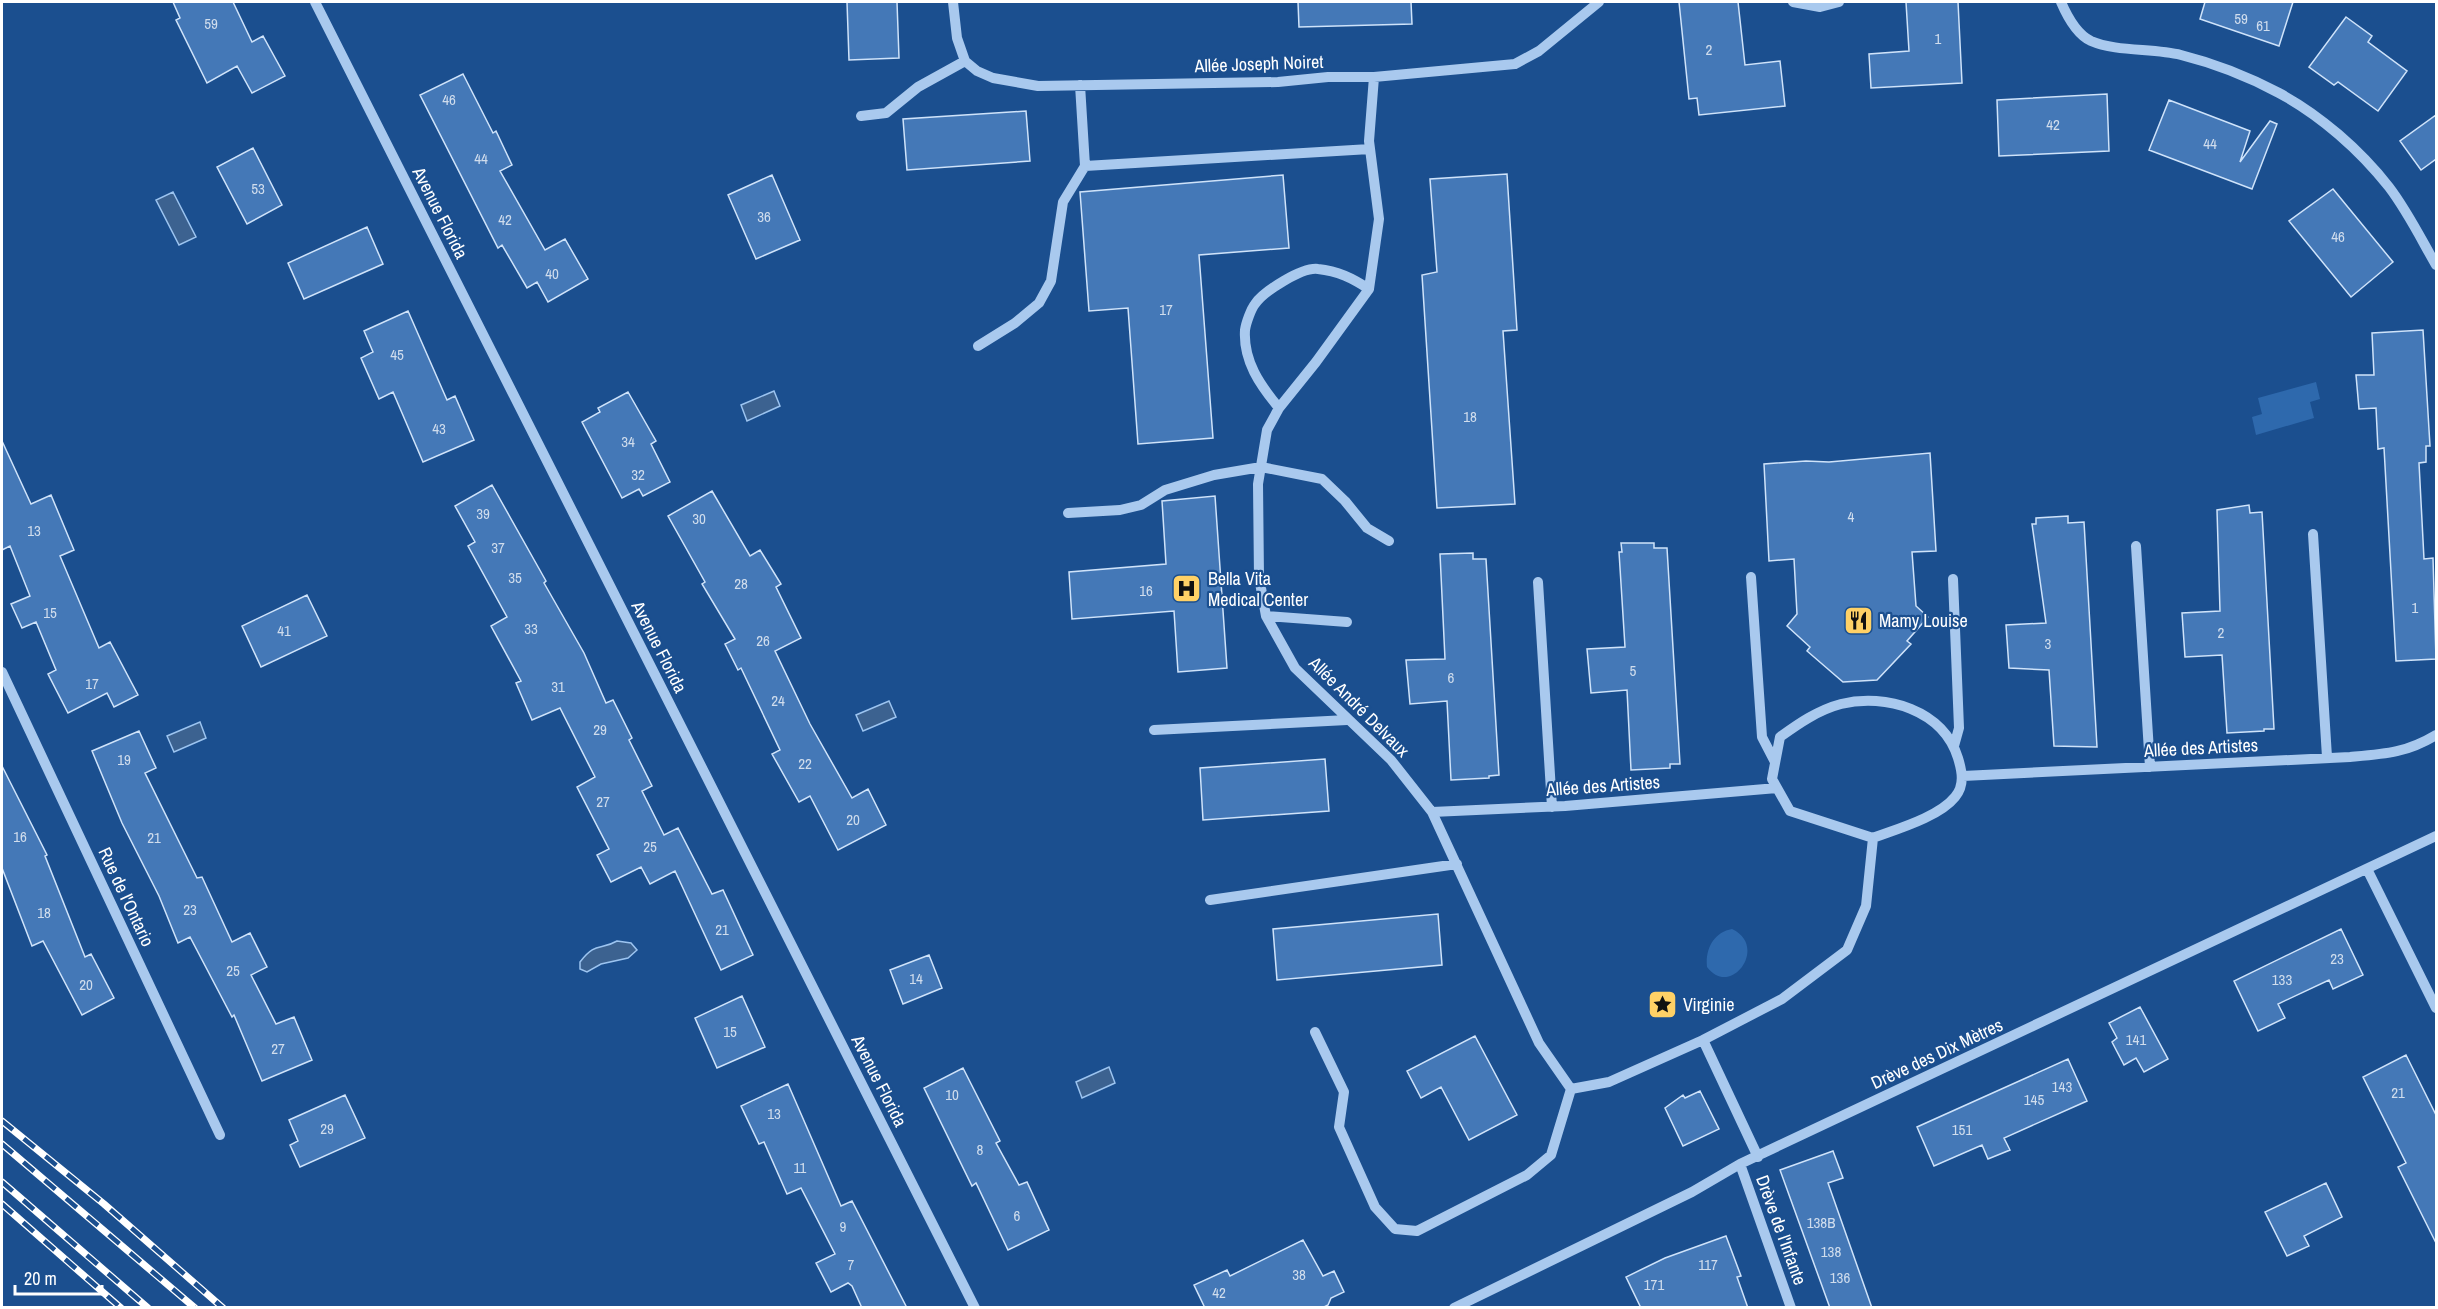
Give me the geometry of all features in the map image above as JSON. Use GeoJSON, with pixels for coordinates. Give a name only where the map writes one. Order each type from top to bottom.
{"type":"FeatureCollection","features":[{"type":"Feature","properties":{"kind":"street","name":"Avenue Florida"},"geometry":{"type":"LineString","coordinates":[[315,2],[975,1308]]}},
{"type":"Feature","properties":{"kind":"street"},"geometry":{"type":"LineString","coordinates":[[861,116],[886,113],[918,87],[965,61],[957,38],[953,2]]}},
{"type":"Feature","properties":{"kind":"street","name":"Allée Joseph Noiret"},"geometry":{"type":"LineString","coordinates":[[965,61],[977,71],[993,78],[1038,86],[1278,82],[1328,77],[1374,77],[1515,64],[1539,51],[1599,2]]}},
{"type":"Feature","properties":{"kind":"street"},"geometry":{"type":"LineString","coordinates":[[1793,2],[1820,7],[1839,2]]}},
{"type":"Feature","properties":{"kind":"street"},"geometry":{"type":"LineString","coordinates":[[2061,2],[2068,18],[2090,40],[2108,45],[2181,55],[2279,93],[2317,118],[2358,153],[2388,186],[2436,265]]}},
{"type":"Feature","properties":{"kind":"street","name":"Allée André Delvaux"},"geometry":{"type":"LineString","coordinates":[[1374,77],[1370,149],[1379,219],[1369,289],[1279,408],[1267,430],[1258,484],[1259,577],[1266,616],[1295,668],[1391,760],[1432,813],[1539,1043],[1571,1089]]}},
{"type":"Feature","properties":{"kind":"street"},"geometry":{"type":"LineString","coordinates":[[978,346],[1015,323],[1039,303],[1051,280],[1063,202],[1085,166],[1080,85]]}},
{"type":"Feature","properties":{"kind":"street"},"geometry":{"type":"LineString","coordinates":[[1085,166],[1370,149]]}},
{"type":"Feature","properties":{"kind":"street"},"geometry":{"type":"LineString","coordinates":[[1279,408],[1258,383],[1247,352],[1245,328],[1255,303],[1289,276],[1316,268],[1348,275],[1369,289]]}},
{"type":"Feature","properties":{"kind":"street"},"geometry":{"type":"LineString","coordinates":[[1068,513],[1130,508],[1141,505],[1165,490],[1214,475],[1261,467],[1322,479],[1345,501],[1367,528],[1389,540]]}},
{"type":"Feature","properties":{"kind":"street"},"geometry":{"type":"LineString","coordinates":[[2313,534],[2327,758]]}},
{"type":"Feature","properties":{"kind":"street"},"geometry":{"type":"LineString","coordinates":[[2136,546],[2151,767]]}},
{"type":"Feature","properties":{"kind":"street"},"geometry":{"type":"LineString","coordinates":[[1751,576],[1762,737],[1775,762]]}},
{"type":"Feature","properties":{"kind":"street"},"geometry":{"type":"LineString","coordinates":[[1953,579],[1959,728],[1954,746]]}},
{"type":"Feature","properties":{"kind":"street"},"geometry":{"type":"LineString","coordinates":[[1538,582],[1552,807]]}},
{"type":"Feature","properties":{"kind":"street"},"geometry":{"type":"LineString","coordinates":[[1266,616],[1347,622]]}},
{"type":"Feature","properties":{"kind":"street","name":"Rue de l'Ontario"},"geometry":{"type":"LineString","coordinates":[[2,672],[220,1135]]}},
{"type":"Feature","properties":{"kind":"street"},"geometry":{"type":"LineString","coordinates":[[1886,701],[1917,711],[1938,724],[1954,746],[1963,776],[1955,797],[1928,817],[1873,838],[1790,812],[1772,779],[1780,737],[1808,718],[1841,704],[1886,701]]}},
{"type":"Feature","properties":{"kind":"street"},"geometry":{"type":"LineString","coordinates":[[1154,730],[1347,720]]}},
{"type":"Feature","properties":{"kind":"street","name":"Allée des Artistes"},"geometry":{"type":"LineString","coordinates":[[1963,776],[2327,758],[2395,752],[2416,747],[2436,735]]}},
{"type":"Feature","properties":{"kind":"street","name":"Allée des Artistes"},"geometry":{"type":"LineString","coordinates":[[1432,813],[1552,807],[1777,788]]}},
{"type":"Feature","properties":{"kind":"street","name":"Drève des Dix Mètres"},"geometry":{"type":"LineString","coordinates":[[1454,1308],[1692,1192],[1740,1164],[2436,836]]}},
{"type":"Feature","properties":{"kind":"street"},"geometry":{"type":"LineString","coordinates":[[1315,1032],[1344,1092],[1339,1127],[1375,1207],[1395,1228],[1418,1231],[1527,1175],[1551,1155],[1571,1089],[1610,1082],[1703,1040],[1782,999],[1847,950],[1866,906],[1873,838]]}},
{"type":"Feature","properties":{"kind":"street"},"geometry":{"type":"LineString","coordinates":[[1210,900],[1457,864]]}},
{"type":"Feature","properties":{"kind":"street"},"geometry":{"type":"LineString","coordinates":[[2367,869],[2436,1008]]}},
{"type":"Feature","properties":{"kind":"street"},"geometry":{"type":"LineString","coordinates":[[1703,1040],[1758,1157]]}},
{"type":"Feature","properties":{"kind":"street","name":"Drève de l'Infante"},"geometry":{"type":"LineString","coordinates":[[1740,1164],[1791,1308]]}},
{"type":"Feature","properties":{"kind":"shaded area"},"geometry":{"type":"Polygon","coordinates":[[[173,192],[196,237],[179,245],[156,200],[173,192]]]}},
{"type":"Feature","properties":{"kind":"shaded area"},"geometry":{"type":"Polygon","coordinates":[[[2316,382],[2320,399],[2310,402],[2314,418],[2256,435],[2252,417],[2262,414],[2258,398],[2316,382]]]}},
{"type":"Feature","properties":{"kind":"shaded area"},"geometry":{"type":"Polygon","coordinates":[[[774,391],[780,406],[747,421],[741,405],[774,391]]]}},
{"type":"Feature","properties":{"kind":"shaded area"},"geometry":{"type":"Polygon","coordinates":[[[889,701],[896,717],[863,731],[856,715],[889,701]]]}},
{"type":"Feature","properties":{"kind":"shaded area"},"geometry":{"type":"Polygon","coordinates":[[[200,722],[206,738],[174,752],[167,736],[200,722]]]}},
{"type":"Feature","properties":{"kind":"shaded area"},"geometry":{"type":"Polygon","coordinates":[[[1732,929],[1743,937],[1747,947],[1747,957],[1735,974],[1726,977],[1716,975],[1707,967],[1709,948],[1720,934],[1732,929]]]}},
{"type":"Feature","properties":{"kind":"shaded area"},"geometry":{"type":"Polygon","coordinates":[[[617,941],[631,943],[637,950],[628,958],[601,964],[587,972],[580,969],[580,962],[590,951],[617,941]]]}},
{"type":"Feature","properties":{"kind":"shaded area"},"geometry":{"type":"Polygon","coordinates":[[[1109,1067],[1115,1083],[1082,1098],[1076,1082],[1109,1067]]]}},
{"type":"Feature","properties":{"kind":"building"},"geometry":{"type":"Polygon","coordinates":[[[173,2],[233,2],[252,42],[263,36],[285,76],[252,93],[237,66],[207,83],[176,20],[180,18],[173,2]]]}},
{"type":"Feature","properties":{"kind":"building"},"geometry":{"type":"Polygon","coordinates":[[[847,2],[897,2],[899,58],[849,60],[847,2]]]}},
{"type":"Feature","properties":{"kind":"building"},"geometry":{"type":"Polygon","coordinates":[[[1298,2],[1411,2],[1412,24],[1299,27],[1298,2]]]}},
{"type":"Feature","properties":{"kind":"building"},"geometry":{"type":"Polygon","coordinates":[[[1679,2],[1738,2],[1745,65],[1780,61],[1785,106],[1699,115],[1697,98],[1689,99],[1679,2]]]}},
{"type":"Feature","properties":{"kind":"building"},"geometry":{"type":"Polygon","coordinates":[[[1906,2],[1958,2],[1962,83],[1871,88],[1869,54],[1909,51],[1906,2]]]}},
{"type":"Feature","properties":{"kind":"building"},"geometry":{"type":"Polygon","coordinates":[[[2205,2],[2293,2],[2279,46],[2200,19],[2205,2]]]}},
{"type":"Feature","properties":{"kind":"building"},"geometry":{"type":"Polygon","coordinates":[[[2346,17],[2372,36],[2368,42],[2407,71],[2378,111],[2338,82],[2334,85],[2309,67],[2346,17]]]}},
{"type":"Feature","properties":{"kind":"building"},"geometry":{"type":"Polygon","coordinates":[[[463,74],[493,133],[496,131],[512,165],[500,171],[545,250],[565,239],[588,279],[548,302],[537,282],[527,288],[502,245],[498,248],[420,95],[463,74]]]}},
{"type":"Feature","properties":{"kind":"building"},"geometry":{"type":"Polygon","coordinates":[[[2107,94],[2109,151],[1999,156],[1997,100],[2107,94]]]}},
{"type":"Feature","properties":{"kind":"building"},"geometry":{"type":"Polygon","coordinates":[[[2169,100],[2250,131],[2240,162],[2270,121],[2277,124],[2252,189],[2149,150],[2169,100]]]}},
{"type":"Feature","properties":{"kind":"building"},"geometry":{"type":"Polygon","coordinates":[[[1026,111],[1030,161],[907,170],[903,119],[1026,111]]]}},
{"type":"Feature","properties":{"kind":"building"},"geometry":{"type":"Polygon","coordinates":[[[2436,115],[2436,159],[2421,170],[2400,141],[2436,115]]]}},
{"type":"Feature","properties":{"kind":"building"},"geometry":{"type":"Polygon","coordinates":[[[253,148],[282,205],[247,224],[217,167],[253,148]]]}},
{"type":"Feature","properties":{"kind":"building"},"geometry":{"type":"Polygon","coordinates":[[[1507,174],[1517,330],[1503,331],[1515,504],[1437,508],[1422,275],[1437,272],[1430,179],[1507,174]]]}},
{"type":"Feature","properties":{"kind":"building"},"geometry":{"type":"Polygon","coordinates":[[[772,175],[800,240],[756,259],[728,195],[772,175]]]}},
{"type":"Feature","properties":{"kind":"building"},"geometry":{"type":"Polygon","coordinates":[[[1283,175],[1289,248],[1199,255],[1213,438],[1138,444],[1128,308],[1089,311],[1080,192],[1283,175]]]}},
{"type":"Feature","properties":{"kind":"building"},"geometry":{"type":"Polygon","coordinates":[[[2333,189],[2393,262],[2351,297],[2289,221],[2333,189]]]}},
{"type":"Feature","properties":{"kind":"building"},"geometry":{"type":"Polygon","coordinates":[[[367,227],[383,264],[304,299],[288,263],[367,227]]]}},
{"type":"Feature","properties":{"kind":"building"},"geometry":{"type":"Polygon","coordinates":[[[408,311],[447,400],[455,396],[474,440],[423,462],[393,392],[379,399],[361,358],[373,352],[364,331],[408,311]]]}},
{"type":"Feature","properties":{"kind":"building"},"geometry":{"type":"Polygon","coordinates":[[[2423,330],[2430,446],[2426,446],[2426,462],[2419,463],[2424,559],[2433,558],[2436,659],[2396,661],[2384,448],[2378,449],[2376,408],[2359,409],[2356,375],[2374,375],[2372,333],[2423,330]]]}},
{"type":"Feature","properties":{"kind":"building"},"geometry":{"type":"Polygon","coordinates":[[[628,392],[656,441],[651,444],[670,482],[643,496],[639,489],[622,498],[582,422],[600,412],[598,408],[628,392]]]}},
{"type":"Feature","properties":{"kind":"building"},"geometry":{"type":"Polygon","coordinates":[[[2,441],[31,504],[51,495],[74,550],[60,556],[99,648],[110,642],[138,695],[114,707],[107,693],[68,713],[48,674],[56,670],[36,622],[22,628],[11,604],[30,596],[10,546],[2,550],[2,441]]]}},
{"type":"Feature","properties":{"kind":"building"},"geometry":{"type":"Polygon","coordinates":[[[1930,453],[1936,551],[1912,552],[1916,606],[1928,617],[1907,641],[1911,644],[1877,680],[1843,682],[1807,651],[1810,647],[1787,626],[1797,614],[1794,559],[1769,561],[1764,464],[1829,462],[1930,453]]]}},
{"type":"Feature","properties":{"kind":"building"},"geometry":{"type":"Polygon","coordinates":[[[492,485],[584,653],[606,703],[613,700],[632,738],[629,740],[652,786],[642,791],[664,835],[678,828],[712,894],[723,890],[753,955],[721,970],[675,871],[650,884],[641,867],[611,882],[597,855],[609,849],[577,787],[595,777],[560,708],[532,720],[516,683],[521,681],[491,626],[507,617],[468,546],[475,542],[455,506],[492,485]]]}},
{"type":"Feature","properties":{"kind":"building"},"geometry":{"type":"Polygon","coordinates":[[[712,491],[750,556],[760,550],[781,584],[776,587],[801,638],[775,651],[810,724],[852,798],[868,789],[886,825],[838,850],[810,796],[799,802],[772,754],[780,750],[741,668],[738,670],[725,644],[735,639],[702,584],[705,582],[668,516],[712,491]]]}},
{"type":"Feature","properties":{"kind":"building"},"geometry":{"type":"Polygon","coordinates":[[[1215,496],[1227,668],[1178,672],[1174,611],[1072,619],[1069,572],[1166,564],[1162,501],[1215,496]]]}},
{"type":"Feature","properties":{"kind":"building"},"geometry":{"type":"Polygon","coordinates":[[[2249,505],[2250,513],[2262,512],[2274,729],[2227,733],[2222,655],[2185,657],[2182,613],[2220,611],[2217,510],[2249,505]]]}},
{"type":"Feature","properties":{"kind":"building"},"geometry":{"type":"Polygon","coordinates":[[[2068,516],[2068,523],[2084,522],[2097,747],[2054,746],[2049,670],[2009,668],[2006,625],[2046,623],[2032,524],[2036,524],[2036,518],[2068,516]]]}},
{"type":"Feature","properties":{"kind":"building"},"geometry":{"type":"Polygon","coordinates":[[[1621,543],[1654,543],[1654,548],[1667,548],[1680,764],[1670,764],[1670,768],[1631,770],[1627,690],[1591,693],[1587,649],[1625,647],[1619,552],[1622,552],[1621,543]]]}},
{"type":"Feature","properties":{"kind":"building"},"geometry":{"type":"Polygon","coordinates":[[[1473,553],[1473,559],[1486,559],[1499,775],[1489,776],[1489,778],[1451,780],[1447,701],[1410,704],[1406,660],[1445,659],[1440,554],[1473,553]]]}},
{"type":"Feature","properties":{"kind":"building"},"geometry":{"type":"Polygon","coordinates":[[[307,595],[327,636],[261,667],[242,626],[307,595]]]}},
{"type":"Feature","properties":{"kind":"building"},"geometry":{"type":"Polygon","coordinates":[[[139,731],[156,768],[145,773],[197,878],[202,877],[232,942],[250,933],[267,967],[251,975],[276,1024],[294,1017],[312,1060],[262,1081],[234,1015],[232,1017],[190,937],[178,943],[159,896],[122,823],[92,751],[139,731]]]}},
{"type":"Feature","properties":{"kind":"building"},"geometry":{"type":"Polygon","coordinates":[[[1325,759],[1329,811],[1203,820],[1200,768],[1325,759]]]}},
{"type":"Feature","properties":{"kind":"building"},"geometry":{"type":"Polygon","coordinates":[[[2,766],[47,855],[45,856],[85,957],[91,954],[114,998],[82,1015],[43,941],[32,946],[2,868],[2,766]]]}},
{"type":"Feature","properties":{"kind":"building"},"geometry":{"type":"Polygon","coordinates":[[[1438,914],[1442,965],[1277,980],[1273,929],[1438,914]]]}},
{"type":"Feature","properties":{"kind":"building"},"geometry":{"type":"Polygon","coordinates":[[[2341,929],[2363,975],[2333,989],[2329,980],[2278,1004],[2285,1018],[2258,1031],[2234,981],[2341,929]]]}},
{"type":"Feature","properties":{"kind":"building"},"geometry":{"type":"Polygon","coordinates":[[[929,955],[942,988],[903,1004],[890,970],[929,955]]]}},
{"type":"Feature","properties":{"kind":"building"},"geometry":{"type":"Polygon","coordinates":[[[742,996],[765,1047],[717,1068],[695,1018],[742,996]]]}},
{"type":"Feature","properties":{"kind":"building"},"geometry":{"type":"Polygon","coordinates":[[[2140,1007],[2168,1059],[2144,1072],[2136,1058],[2124,1065],[2112,1042],[2117,1038],[2109,1023],[2140,1007]]]}},
{"type":"Feature","properties":{"kind":"building"},"geometry":{"type":"Polygon","coordinates":[[[1475,1036],[1517,1115],[1469,1140],[1441,1087],[1421,1098],[1407,1071],[1475,1036]]]}},
{"type":"Feature","properties":{"kind":"building"},"geometry":{"type":"Polygon","coordinates":[[[2406,1055],[2436,1115],[2436,1243],[2398,1167],[2406,1163],[2363,1077],[2406,1055]]]}},
{"type":"Feature","properties":{"kind":"building"},"geometry":{"type":"Polygon","coordinates":[[[2068,1059],[2087,1101],[2004,1138],[2010,1150],[1988,1159],[1982,1145],[1934,1166],[1917,1127],[2068,1059]]]}},
{"type":"Feature","properties":{"kind":"building"},"geometry":{"type":"Polygon","coordinates":[[[963,1068],[1000,1141],[996,1143],[1019,1185],[1027,1182],[1049,1230],[1008,1250],[976,1183],[972,1186],[924,1088],[963,1068]]]}},
{"type":"Feature","properties":{"kind":"building"},"geometry":{"type":"Polygon","coordinates":[[[788,1084],[841,1206],[852,1201],[907,1308],[862,1308],[852,1286],[848,1283],[831,1292],[816,1263],[835,1254],[801,1188],[787,1194],[764,1142],[759,1144],[741,1106],[788,1084]]]}},
{"type":"Feature","properties":{"kind":"building"},"geometry":{"type":"Polygon","coordinates":[[[1700,1091],[1719,1129],[1683,1146],[1665,1108],[1683,1095],[1685,1098],[1700,1091]]]}},
{"type":"Feature","properties":{"kind":"building"},"geometry":{"type":"Polygon","coordinates":[[[345,1095],[365,1138],[300,1167],[290,1145],[298,1141],[289,1120],[345,1095]]]}},
{"type":"Feature","properties":{"kind":"building"},"geometry":{"type":"Polygon","coordinates":[[[1833,1151],[1843,1178],[1828,1183],[1872,1308],[1830,1308],[1780,1170],[1833,1151]]]}},
{"type":"Feature","properties":{"kind":"building"},"geometry":{"type":"Polygon","coordinates":[[[2326,1183],[2342,1217],[2304,1236],[2309,1246],[2287,1256],[2265,1212],[2326,1183]]]}},
{"type":"Feature","properties":{"kind":"building"},"geometry":{"type":"Polygon","coordinates":[[[1726,1236],[1741,1276],[1737,1277],[1748,1308],[1641,1308],[1626,1277],[1665,1258],[1726,1236]]]}},
{"type":"Feature","properties":{"kind":"building"},"geometry":{"type":"Polygon","coordinates":[[[1303,1240],[1323,1276],[1334,1271],[1344,1292],[1331,1298],[1328,1305],[1322,1308],[1205,1308],[1194,1285],[1227,1270],[1230,1276],[1303,1240]]]}},
{"type":"Feature","properties":{"kind":"railway"},"geometry":{"type":"LineString","coordinates":[[2,1121],[104,1204],[223,1308]]}},
{"type":"Feature","properties":{"kind":"railway"},"geometry":{"type":"LineString","coordinates":[[2,1144],[195,1308]]}},
{"type":"Feature","properties":{"kind":"railway"},"geometry":{"type":"LineString","coordinates":[[2,1182],[148,1308]]}},
{"type":"Feature","properties":{"kind":"railway"},"geometry":{"type":"LineString","coordinates":[[2,1204],[121,1308]]}},
{"type":"Feature","properties":{"kind":"place","name":"Bella Vita Medical Center"},"geometry":{"type":"Point","coordinates":[1187,589]}},
{"type":"Feature","properties":{"kind":"place","name":"Mamy Louise"},"geometry":{"type":"Point","coordinates":[1858,621]}},
{"type":"Feature","properties":{"kind":"place","name":"Virginie"},"geometry":{"type":"Point","coordinates":[1662,1005]}}]}
